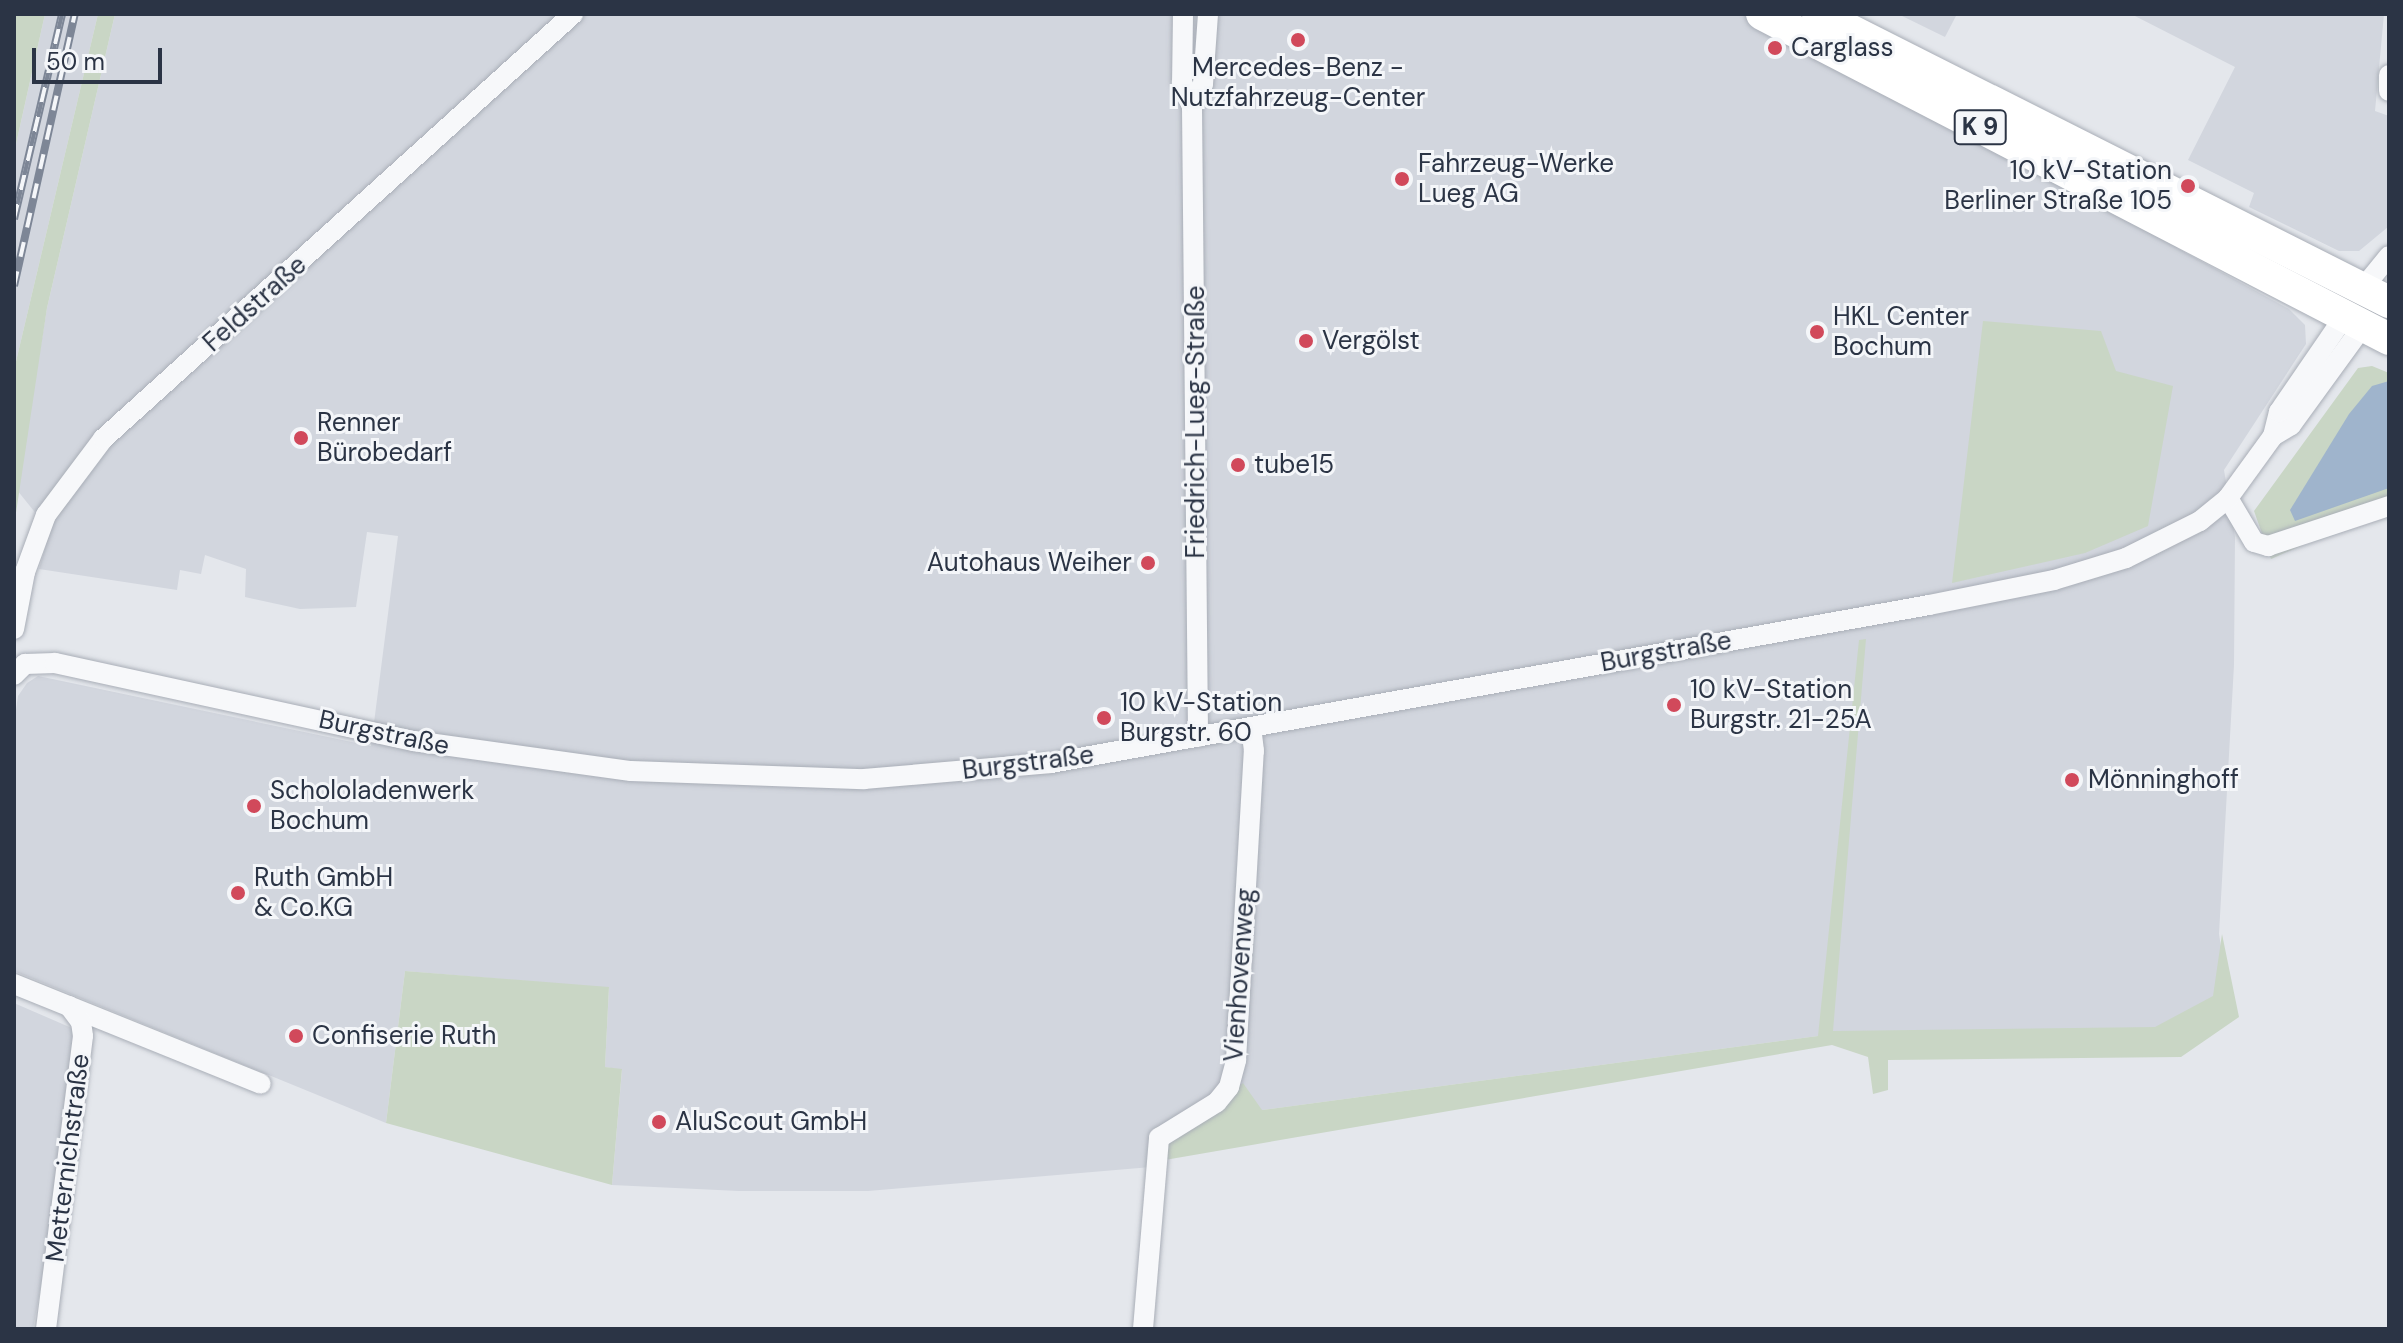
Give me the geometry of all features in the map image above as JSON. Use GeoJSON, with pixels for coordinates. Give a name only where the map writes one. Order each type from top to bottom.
{"type":"FeatureCollection","features":[{"type":"Feature","properties":{"kind":"main road","name":"K 9"},"geometry":{"type":"LineString","coordinates":[[1762,14],[2365,327]]}},
{"type":"Feature","properties":{"kind":"main road","name":"K 9"},"geometry":{"type":"LineString","coordinates":[[1818,14],[1862,24],[2382,296]]}},
{"type":"Feature","properties":{"kind":"main road"},"geometry":{"type":"LineString","coordinates":[[2365,327],[2382,296]]}},
{"type":"Feature","properties":{"kind":"street","name":"Feldstraße"},"geometry":{"type":"LineString","coordinates":[[14,629],[25,572],[46,515],[103,439],[569,20],[589,14]]}},
{"type":"Feature","properties":{"kind":"street","name":"Friedrich-Lueg-Straße"},"geometry":{"type":"LineString","coordinates":[[1183,14],[1182,82],[1192,107],[1198,737]]}},
{"type":"Feature","properties":{"kind":"street","name":"Friedrich-Lueg-Straße"},"geometry":{"type":"LineString","coordinates":[[1192,107],[1203,84],[1208,14]]}},
{"type":"Feature","properties":{"kind":"street"},"geometry":{"type":"LineString","coordinates":[[2389,75],[2389,91]]}},
{"type":"Feature","properties":{"kind":"street"},"geometry":{"type":"LineString","coordinates":[[2382,296],[2389,256]]}},
{"type":"Feature","properties":{"kind":"street","name":"Burgstraße"},"geometry":{"type":"LineString","coordinates":[[15,670],[37,661],[55,663],[512,757],[755,778],[931,775],[1051,763],[2054,580],[2161,543],[2228,498],[2273,436],[2279,412],[2365,327]]}},
{"type":"Feature","properties":{"kind":"street"},"geometry":{"type":"LineString","coordinates":[[2228,498],[2254,542],[2287,544],[2389,506]]}},
{"type":"Feature","properties":{"kind":"street","name":"Vienhovenweg"},"geometry":{"type":"LineString","coordinates":[[1143,1329],[1159,1138],[1217,1102],[1229,1087],[1236,1060],[1254,751],[1251,727]]}},
{"type":"Feature","properties":{"kind":"street"},"geometry":{"type":"LineString","coordinates":[[14,984],[69,1006]]}},
{"type":"Feature","properties":{"kind":"street","name":"Metternichstraße"},"geometry":{"type":"LineString","coordinates":[[69,1006],[261,1084]]}},
{"type":"Feature","properties":{"kind":"street","name":"Metternichstraße"},"geometry":{"type":"LineString","coordinates":[[46,1329],[83,1036],[81,1022],[69,1006]]}},
{"type":"Feature","properties":{"kind":"shaded area"},"geometry":{"type":"Polygon","coordinates":[[[45,14],[98,14],[14,370],[14,153],[45,14]]]}},
{"type":"Feature","properties":{"kind":"shaded area"},"geometry":{"type":"Polygon","coordinates":[[[115,14],[1741,14],[2174,241],[2177,248],[2289,309],[2305,325],[2306,344],[2224,470],[2235,537],[2234,665],[2219,934],[2231,1011],[2181,1053],[1818,1036],[1262,1110],[1151,1167],[868,1191],[739,1191],[612,1185],[622,1070],[605,1067],[609,988],[405,971],[386,1123],[14,971],[14,723],[18,696],[27,683],[38,676],[371,746],[398,536],[367,532],[356,607],[300,609],[245,597],[246,569],[205,555],[201,574],[180,570],[177,590],[39,569],[50,531],[17,490],[47,308],[115,14]]]}},
{"type":"Feature","properties":{"kind":"shaded area"},"geometry":{"type":"Polygon","coordinates":[[[1898,14],[1957,14],[1945,37],[1898,14]]]}},
{"type":"Feature","properties":{"kind":"shaded area"},"geometry":{"type":"Polygon","coordinates":[[[2131,14],[2384,14],[2375,111],[2389,116],[2388,227],[2359,251],[2339,251],[2249,207],[2254,193],[2188,160],[2235,67],[2131,14]]]}},
{"type":"Feature","properties":{"kind":"shaded area"},"geometry":{"type":"Polygon","coordinates":[[[14,1003],[74,1029],[52,1224],[33,1329],[14,1329],[14,1003]]]}},
{"type":"Feature","properties":{"kind":"green space"},"geometry":{"type":"Polygon","coordinates":[[[14,14],[45,14],[14,153],[14,14]]]}},
{"type":"Feature","properties":{"kind":"green space"},"geometry":{"type":"Polygon","coordinates":[[[98,14],[115,14],[47,308],[14,526],[14,370],[98,14]]]}},
{"type":"Feature","properties":{"kind":"green space"},"geometry":{"type":"Polygon","coordinates":[[[1983,321],[2101,331],[2116,371],[2173,386],[2148,526],[2085,553],[1952,583],[1983,321]]]}},
{"type":"Feature","properties":{"kind":"green space"},"geometry":{"type":"Polygon","coordinates":[[[2372,366],[2389,373],[2389,514],[2362,519],[2271,559],[2254,511],[2358,368],[2372,366]]]}},
{"type":"Feature","properties":{"kind":"green space"},"geometry":{"type":"Polygon","coordinates":[[[1866,639],[1833,1031],[2155,1027],[2213,996],[2222,934],[2239,1017],[2181,1057],[1888,1060],[1888,1090],[1873,1094],[1868,1057],[1832,1045],[1159,1161],[1165,1139],[1243,1083],[1262,1110],[1818,1036],[1859,640],[1866,639]]]}},
{"type":"Feature","properties":{"kind":"green space"},"geometry":{"type":"Polygon","coordinates":[[[405,971],[609,987],[605,1067],[622,1069],[612,1185],[386,1123],[405,971]]]}},
{"type":"Feature","properties":{"kind":"water"},"geometry":{"type":"Polygon","coordinates":[[[2389,381],[2389,488],[2295,521],[2290,510],[2349,414],[2372,386],[2389,381]]]}},
{"type":"Feature","properties":{"kind":"railway"},"geometry":{"type":"LineString","coordinates":[[14,219],[62,14]]}},
{"type":"Feature","properties":{"kind":"railway"},"geometry":{"type":"LineString","coordinates":[[14,286],[75,14]]}},
{"type":"Feature","properties":{"kind":"place","name":"Mercedes-Benz - Nutzfahrzeug-Center"},"geometry":{"type":"Point","coordinates":[1298,40]}},
{"type":"Feature","properties":{"kind":"place","name":"Carglass"},"geometry":{"type":"Point","coordinates":[1775,48]}},
{"type":"Feature","properties":{"kind":"place","name":"Fahrzeug-Werke Lueg AG"},"geometry":{"type":"Point","coordinates":[1402,179]}},
{"type":"Feature","properties":{"kind":"place","name":"10 kV-Station Berliner Straße 105"},"geometry":{"type":"Point","coordinates":[2188,186]}},
{"type":"Feature","properties":{"kind":"place","name":"HKL Center Bochum"},"geometry":{"type":"Point","coordinates":[1817,332]}},
{"type":"Feature","properties":{"kind":"place","name":"Vergölst"},"geometry":{"type":"Point","coordinates":[1306,341]}},
{"type":"Feature","properties":{"kind":"place","name":"Renner Bürobedarf"},"geometry":{"type":"Point","coordinates":[301,438]}},
{"type":"Feature","properties":{"kind":"place","name":"tube15"},"geometry":{"type":"Point","coordinates":[1238,465]}},
{"type":"Feature","properties":{"kind":"place","name":"Autohaus Weiher"},"geometry":{"type":"Point","coordinates":[1148,563]}},
{"type":"Feature","properties":{"kind":"place","name":"10 kV-Station Burgstr. 21-25A"},"geometry":{"type":"Point","coordinates":[1674,705]}},
{"type":"Feature","properties":{"kind":"place","name":"10 kV-Station Burgstr. 60"},"geometry":{"type":"Point","coordinates":[1104,718]}},
{"type":"Feature","properties":{"kind":"place","name":"Mönninghoff"},"geometry":{"type":"Point","coordinates":[2072,780]}},
{"type":"Feature","properties":{"kind":"place","name":"Schololadenwerk Bochum"},"geometry":{"type":"Point","coordinates":[254,806]}},
{"type":"Feature","properties":{"kind":"place","name":"Ruth GmbH & Co.KG"},"geometry":{"type":"Point","coordinates":[238,893]}},
{"type":"Feature","properties":{"kind":"place","name":"Confiserie Ruth"},"geometry":{"type":"Point","coordinates":[296,1036]}},
{"type":"Feature","properties":{"kind":"place","name":"AluScout GmbH"},"geometry":{"type":"Point","coordinates":[659,1122]}}]}
